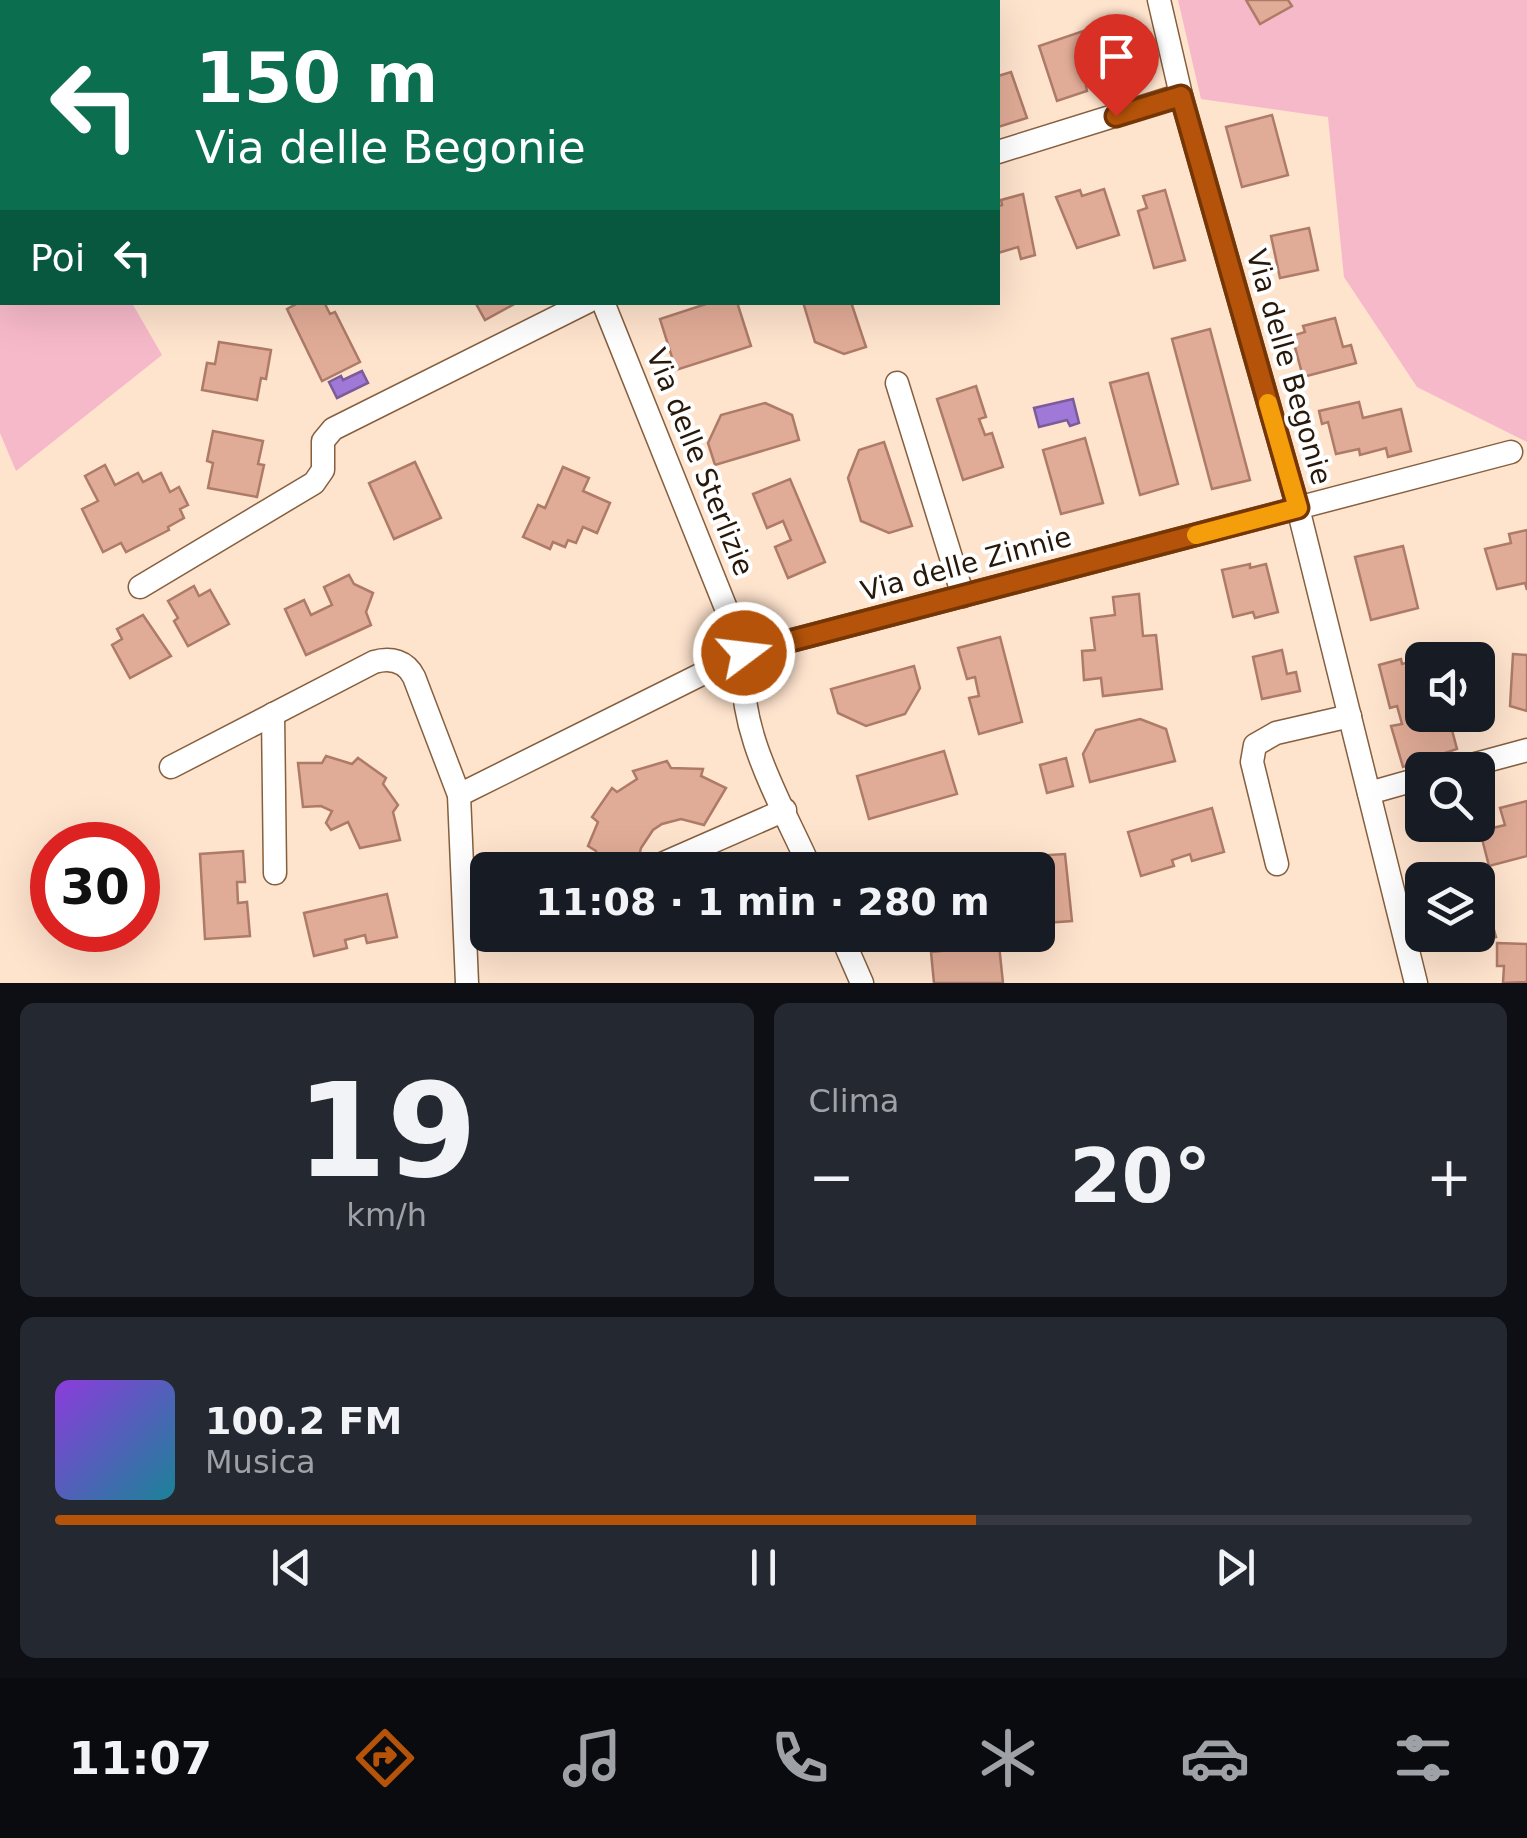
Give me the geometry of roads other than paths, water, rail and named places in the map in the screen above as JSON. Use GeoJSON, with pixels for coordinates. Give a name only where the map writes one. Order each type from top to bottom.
{"type":"FeatureCollection","features":[{"type":"Feature","properties":{"kind":"street","name":"Via delle Begonie"},"geometry":{"type":"LineString","coordinates":[[1159,0],[1181,96],[1298,508],[1416,983]]}},
{"type":"Feature","properties":{"kind":"street"},"geometry":{"type":"LineString","coordinates":[[1000,151],[1181,96]]}},
{"type":"Feature","properties":{"kind":"street"},"geometry":{"type":"LineString","coordinates":[[140,587],[314,483],[323,470],[323,441],[333,430],[581,305]]}},
{"type":"Feature","properties":{"kind":"street","name":"Via delle Sterlizie"},"geometry":{"type":"LineString","coordinates":[[604,305],[744,653],[743,695],[749,726],[804,852]]}},
{"type":"Feature","properties":{"kind":"street"},"geometry":{"type":"LineString","coordinates":[[897,383],[962,596]]}},
{"type":"Feature","properties":{"kind":"street","name":"Via delle Zinnie"},"geometry":{"type":"LineString","coordinates":[[459,795],[744,653],[1511,452]]}},
{"type":"Feature","properties":{"kind":"street"},"geometry":{"type":"LineString","coordinates":[[171,767],[374,662],[400,662],[414,677],[459,795],[467,983]]}},
{"type":"Feature","properties":{"kind":"street"},"geometry":{"type":"LineString","coordinates":[[273,714],[276,873]]}},
{"type":"Feature","properties":{"kind":"street"},"geometry":{"type":"LineString","coordinates":[[1277,864],[1252,762],[1255,745],[1276,732],[1350,716]]}},
{"type":"Feature","properties":{"kind":"street"},"geometry":{"type":"LineString","coordinates":[[1495,759],[1527,750]]}},
{"type":"Feature","properties":{"kind":"street"},"geometry":{"type":"LineString","coordinates":[[1369,793],[1405,783]]}},
{"type":"Feature","properties":{"kind":"street"},"geometry":{"type":"LineString","coordinates":[[689,852],[785,810]]}},
{"type":"Feature","properties":{"kind":"street"},"geometry":{"type":"LineString","coordinates":[[848,952],[862,983]]}}]}
